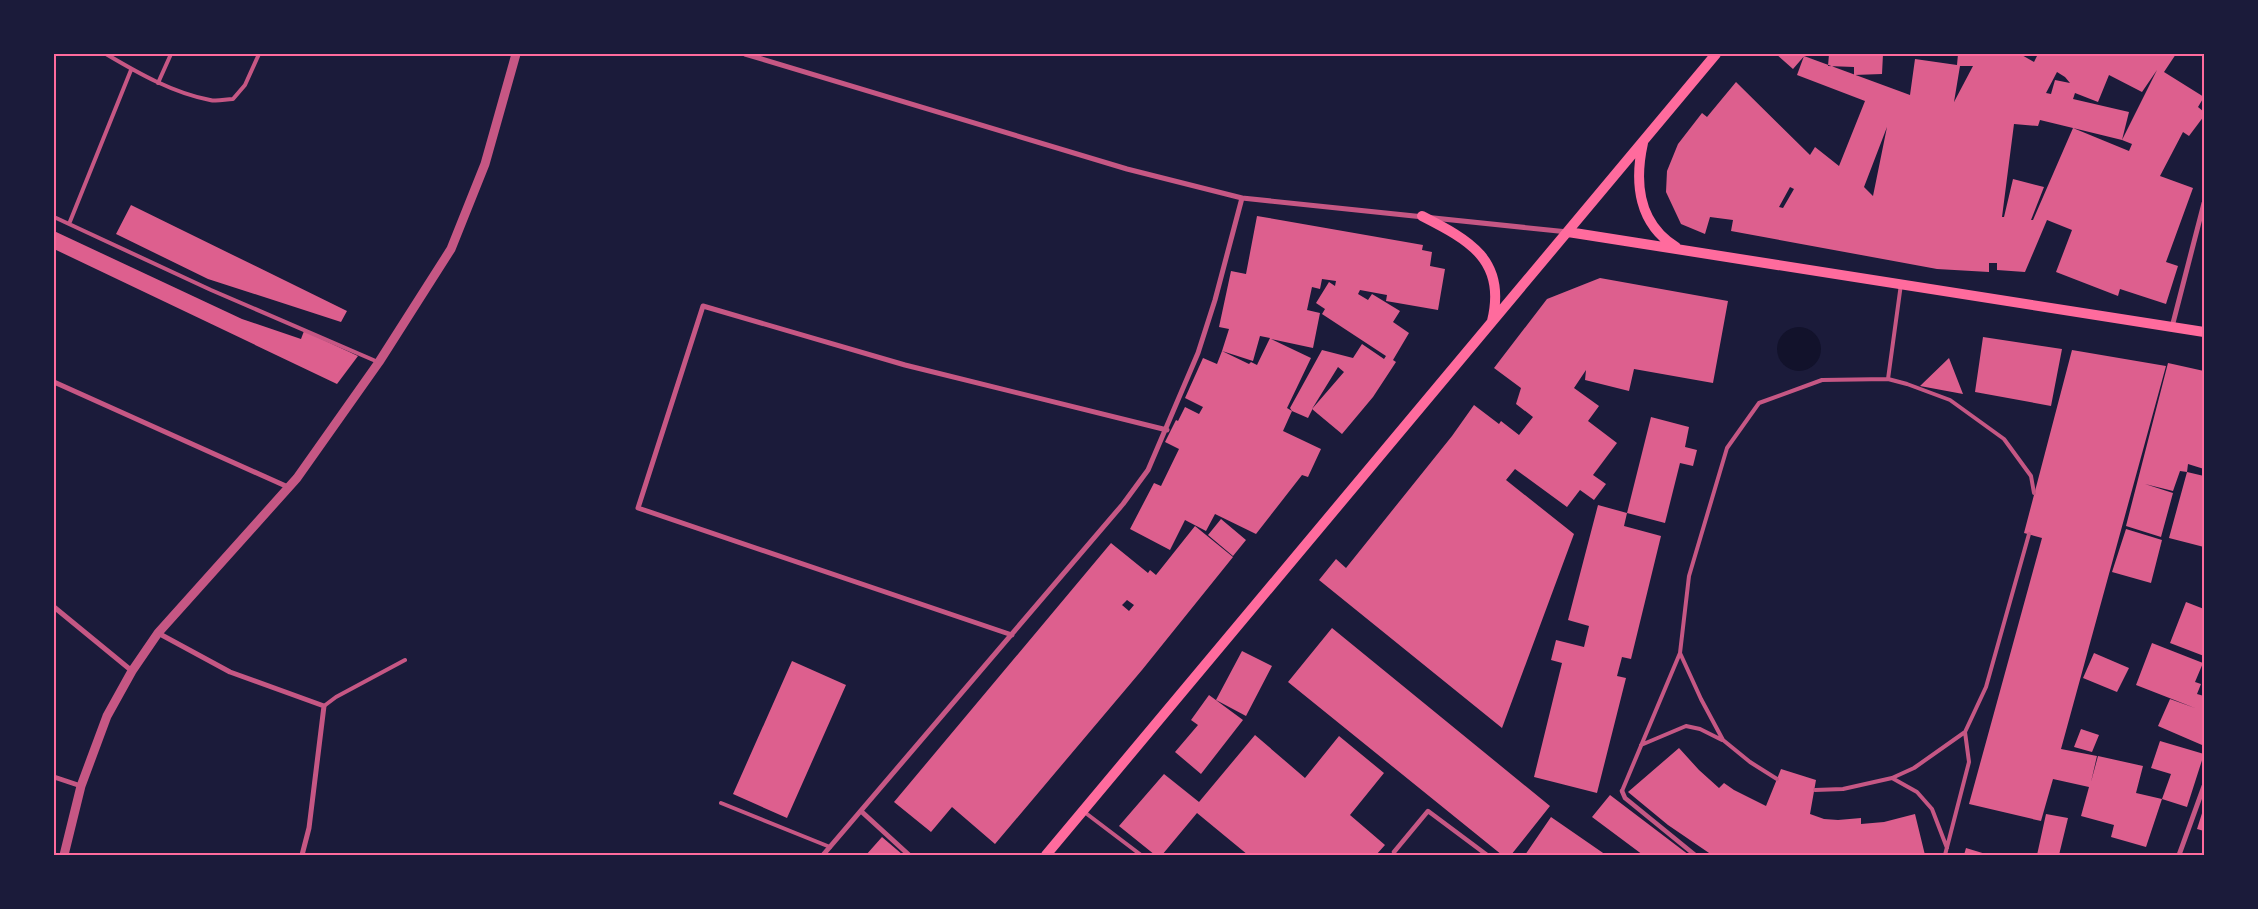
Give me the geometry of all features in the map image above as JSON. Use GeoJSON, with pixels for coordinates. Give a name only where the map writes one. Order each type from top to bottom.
{"type":"FeatureCollection","features":[{"type":"Feature","properties":{"kind":"main road"},"geometry":{"type":"LineString","coordinates":[[1046,855],[1716,54]]}},
{"type":"Feature","properties":{"kind":"main road"},"geometry":{"type":"LineString","coordinates":[[1644,140],[1640,157],[1639,183],[1644,210],[1661,237],[1679,249]]}},
{"type":"Feature","properties":{"kind":"main road"},"geometry":{"type":"LineString","coordinates":[[1422,216],[1468,241],[1477,249],[1488,264],[1495,288],[1495,305],[1491,324]]}},
{"type":"Feature","properties":{"kind":"main road"},"geometry":{"type":"LineString","coordinates":[[1568,232],[2204,332]]}},
{"type":"Feature","properties":{"kind":"street"},"geometry":{"type":"LineString","coordinates":[[64,855],[82,786],[107,716],[132,671],[158,633],[288,487],[379,362],[451,249],[485,164],[516,54]]}},
{"type":"Feature","properties":{"kind":"street"},"geometry":{"type":"LineString","coordinates":[[745,54],[1126,169],[1242,198],[1568,232]]}},
{"type":"Feature","properties":{"kind":"street"},"geometry":{"type":"LineString","coordinates":[[823,855],[862,812],[1123,504],[1148,470],[1198,353],[1215,300],[1242,198]]}},
{"type":"Feature","properties":{"kind":"street"},"geometry":{"type":"LineString","coordinates":[[2172,327],[2204,203]]}},
{"type":"Feature","properties":{"kind":"street"},"geometry":{"type":"LineString","coordinates":[[1012,635],[638,508],[703,306],[905,365],[1166,430]]}},
{"type":"Feature","properties":{"kind":"street"},"geometry":{"type":"LineString","coordinates":[[54,382],[288,487]]}},
{"type":"Feature","properties":{"kind":"street"},"geometry":{"type":"LineString","coordinates":[[54,607],[132,671]]}},
{"type":"Feature","properties":{"kind":"street"},"geometry":{"type":"LineString","coordinates":[[158,633],[230,672],[324,706],[309,828],[302,855]]}},
{"type":"Feature","properties":{"kind":"street"},"geometry":{"type":"LineString","coordinates":[[54,777],[82,786]]}},
{"type":"Feature","properties":{"kind":"street"},"geometry":{"type":"LineString","coordinates":[[2179,855],[2204,786]]}},
{"type":"Feature","properties":{"kind":"street"},"geometry":{"type":"LineString","coordinates":[[1622,791],[1624,798],[1695,855]]}},
{"type":"Feature","properties":{"kind":"street"},"geometry":{"type":"LineString","coordinates":[[1393,854],[1428,810],[1487,855]]}},
{"type":"Feature","properties":{"kind":"street"},"geometry":{"type":"LineString","coordinates":[[862,812],[909,855]]}},
{"type":"Feature","properties":{"kind":"lane"},"geometry":{"type":"LineString","coordinates":[[106,54],[112,56],[131,70],[158,83],[212,101],[234,99],[245,85],[259,54]]}},
{"type":"Feature","properties":{"kind":"lane"},"geometry":{"type":"LineString","coordinates":[[158,83],[171,54]]}},
{"type":"Feature","properties":{"kind":"lane"},"geometry":{"type":"LineString","coordinates":[[69,224],[131,70]]}},
{"type":"Feature","properties":{"kind":"lane"},"geometry":{"type":"LineString","coordinates":[[54,216],[211,290],[379,362]]}},
{"type":"Feature","properties":{"kind":"lane"},"geometry":{"type":"LineString","coordinates":[[1888,379],[1901,284]]}},
{"type":"Feature","properties":{"kind":"lane"},"geometry":{"type":"LineString","coordinates":[[1622,791],[1680,653],[1689,576],[1727,448],[1759,403],[1822,380],[1888,379],[1950,400],[2004,439],[2031,476],[2034,493]]}},
{"type":"Feature","properties":{"kind":"lane"},"geometry":{"type":"LineString","coordinates":[[1815,790],[1843,789],[1892,778],[1914,768],[1965,732],[1986,687],[2029,534]]}},
{"type":"Feature","properties":{"kind":"lane"},"geometry":{"type":"LineString","coordinates":[[1680,653],[1723,740]]}},
{"type":"Feature","properties":{"kind":"lane"},"geometry":{"type":"LineString","coordinates":[[324,706],[336,697],[405,660]]}},
{"type":"Feature","properties":{"kind":"lane"},"geometry":{"type":"LineString","coordinates":[[1641,746],[1686,726],[1700,729],[1723,740],[1750,762],[1777,779]]}},
{"type":"Feature","properties":{"kind":"lane"},"geometry":{"type":"LineString","coordinates":[[1945,855],[1969,762],[1965,732]]}},
{"type":"Feature","properties":{"kind":"lane"},"geometry":{"type":"LineString","coordinates":[[1892,778],[1917,792],[1932,809],[1947,848]]}},
{"type":"Feature","properties":{"kind":"lane"},"geometry":{"type":"LineString","coordinates":[[721,802],[830,847]]}},
{"type":"Feature","properties":{"kind":"lane"},"geometry":{"type":"LineString","coordinates":[[1083,811],[1141,855]]}},
{"type":"Feature","properties":{"kind":"shaded area"},"geometry":{"type":"Polygon","coordinates":[[[1799,327],[1811,331],[1817,337],[1821,349],[1817,361],[1811,367],[1799,371],[1787,367],[1781,361],[1777,349],[1781,337],[1787,331],[1799,327]]]}},
{"type":"Feature","properties":{"kind":"building"},"geometry":{"type":"Polygon","coordinates":[[[1776,54],[1806,54],[1793,69],[1776,54]]]}},
{"type":"Feature","properties":{"kind":"building"},"geometry":{"type":"Polygon","coordinates":[[[1829,54],[1883,54],[1882,74],[1854,75],[1854,67],[1828,66],[1829,54]]]}},
{"type":"Feature","properties":{"kind":"building"},"geometry":{"type":"Polygon","coordinates":[[[1958,54],[2020,54],[2034,62],[2038,54],[2176,54],[2164,72],[2204,97],[2198,107],[2204,112],[2204,116],[2189,136],[2183,132],[2160,176],[2193,188],[2166,262],[2178,266],[2166,304],[2120,289],[2118,296],[2056,272],[2072,230],[2047,220],[2025,272],[1997,270],[1997,263],[1989,263],[1989,272],[1937,269],[1731,231],[1733,220],[1710,217],[1705,234],[1681,224],[1666,192],[1667,171],[1678,144],[1702,113],[1707,117],[1736,82],[1810,155],[1815,147],[1839,166],[1865,101],[1797,75],[1804,56],[1910,95],[1915,59],[1957,65],[1958,54]],[[1960,66],[1954,102],[1973,66],[1960,66]],[[2157,70],[2142,92],[2109,75],[2098,102],[2075,93],[2073,99],[2129,112],[2122,140],[2157,70]],[[2057,72],[2046,93],[2051,94],[2055,80],[2070,83],[2057,72]],[[2040,120],[2038,126],[2014,124],[2002,217],[2004,217],[2013,179],[2044,187],[2031,220],[2033,220],[2073,128],[2040,120]],[[1887,127],[1864,187],[1873,196],[1887,127]],[[2073,128],[2129,151],[2132,144],[2122,140],[2073,128]],[[1790,187],[1779,207],[1783,208],[1794,189],[1790,187]]]}},
{"type":"Feature","properties":{"kind":"building"},"geometry":{"type":"Polygon","coordinates":[[[131,205],[347,311],[341,322],[208,279],[116,234],[131,205]]]}},
{"type":"Feature","properties":{"kind":"building"},"geometry":{"type":"Polygon","coordinates":[[[1257,216],[1423,245],[1422,250],[1432,252],[1430,266],[1445,269],[1438,310],[1386,301],[1387,295],[1360,290],[1358,294],[1368,300],[1372,294],[1400,311],[1393,322],[1409,333],[1393,360],[1396,362],[1373,397],[1342,434],[1312,409],[1308,418],[1292,411],[1283,431],[1321,449],[1308,477],[1302,475],[1256,534],[1215,514],[1206,531],[1185,520],[1170,550],[1130,529],[1154,483],[1161,486],[1179,449],[1165,442],[1176,420],[1178,421],[1185,407],[1199,414],[1203,407],[1185,398],[1203,358],[1217,364],[1229,329],[1219,327],[1231,271],[1246,274],[1257,216]],[[1322,279],[1320,289],[1312,287],[1307,310],[1320,313],[1313,348],[1271,339],[1311,358],[1287,408],[1292,411],[1290,408],[1322,350],[1353,358],[1362,344],[1384,359],[1386,356],[1322,314],[1325,309],[1316,303],[1329,282],[1335,286],[1336,281],[1322,279]],[[1260,336],[1253,361],[1222,351],[1249,364],[1251,362],[1257,365],[1270,338],[1260,336]],[[1338,367],[1312,409],[1344,372],[1338,367]]]}},
{"type":"Feature","properties":{"kind":"building"},"geometry":{"type":"Polygon","coordinates":[[[54,231],[242,319],[301,339],[304,331],[358,356],[337,384],[54,249],[54,231]]]}},
{"type":"Feature","properties":{"kind":"building"},"geometry":{"type":"Polygon","coordinates":[[[1600,278],[1728,301],[1713,383],[1634,369],[1629,391],[1585,380],[1586,370],[1574,388],[1599,406],[1588,421],[1617,443],[1593,475],[1606,484],[1594,500],[1580,490],[1567,507],[1515,469],[1506,480],[1574,534],[1502,728],[1319,580],[1336,559],[1346,568],[1452,436],[1474,405],[1499,424],[1501,421],[1519,435],[1533,417],[1516,404],[1521,388],[1494,368],[1547,299],[1600,278]]]}},
{"type":"Feature","properties":{"kind":"building"},"geometry":{"type":"Polygon","coordinates":[[[1983,337],[2062,349],[2051,406],[1975,392],[1983,337]]]}},
{"type":"Feature","properties":{"kind":"building"},"geometry":{"type":"Polygon","coordinates":[[[2072,350],[2166,366],[2061,749],[2097,756],[2091,782],[2098,756],[2143,766],[2136,793],[2162,799],[2146,847],[2111,837],[2114,825],[2081,816],[2089,787],[2053,779],[2041,821],[1969,804],[2042,538],[2024,533],[2072,350]]]}},
{"type":"Feature","properties":{"kind":"building"},"geometry":{"type":"Polygon","coordinates":[[[1949,358],[1963,394],[1920,386],[1949,358]]]}},
{"type":"Feature","properties":{"kind":"building"},"geometry":{"type":"Polygon","coordinates":[[[2168,363],[2204,371],[2204,469],[2188,464],[2187,472],[2180,471],[2173,491],[2145,484],[2173,493],[2161,537],[2126,526],[2168,363]]]}},
{"type":"Feature","properties":{"kind":"building"},"geometry":{"type":"Polygon","coordinates":[[[1651,417],[1689,427],[1685,447],[1697,450],[1693,466],[1680,463],[1665,523],[1627,513],[1651,417]]]}},
{"type":"Feature","properties":{"kind":"building"},"geometry":{"type":"Polygon","coordinates":[[[2187,472],[2204,476],[2204,547],[2169,538],[2187,472]]]}},
{"type":"Feature","properties":{"kind":"building"},"geometry":{"type":"Polygon","coordinates":[[[1598,505],[1627,513],[1624,526],[1661,536],[1631,659],[1622,657],[1617,676],[1626,678],[1597,793],[1534,777],[1562,663],[1551,660],[1556,640],[1584,647],[1589,626],[1568,620],[1598,505]]]}},
{"type":"Feature","properties":{"kind":"building"},"geometry":{"type":"Polygon","coordinates":[[[1221,519],[1246,540],[1233,556],[1208,535],[1221,519]]]}},
{"type":"Feature","properties":{"kind":"building"},"geometry":{"type":"Polygon","coordinates":[[[1195,526],[1233,557],[1142,670],[995,844],[952,807],[931,832],[894,802],[1111,543],[1148,573],[1150,570],[1156,575],[1195,526]],[[1127,600],[1122,605],[1129,611],[1134,605],[1127,600]]]}},
{"type":"Feature","properties":{"kind":"building"},"geometry":{"type":"Polygon","coordinates":[[[2126,529],[2162,540],[2151,583],[2112,572],[2126,529]]]}},
{"type":"Feature","properties":{"kind":"building"},"geometry":{"type":"Polygon","coordinates":[[[2186,602],[2204,609],[2204,656],[2170,643],[2186,602]]]}},
{"type":"Feature","properties":{"kind":"building"},"geometry":{"type":"Polygon","coordinates":[[[1332,628],[1550,806],[1511,855],[1502,855],[1288,682],[1332,628]]]}},
{"type":"Feature","properties":{"kind":"building"},"geometry":{"type":"Polygon","coordinates":[[[2152,643],[2203,663],[2195,682],[2201,684],[2197,694],[2204,696],[2204,741],[2202,745],[2158,726],[2170,699],[2195,708],[2136,685],[2152,643]]]}},
{"type":"Feature","properties":{"kind":"building"},"geometry":{"type":"Polygon","coordinates":[[[1242,651],[1272,666],[1246,716],[1216,700],[1242,651]]]}},
{"type":"Feature","properties":{"kind":"building"},"geometry":{"type":"Polygon","coordinates":[[[2094,653],[2129,668],[2117,692],[2083,678],[2094,653]]]}},
{"type":"Feature","properties":{"kind":"building"},"geometry":{"type":"Polygon","coordinates":[[[792,661],[846,685],[787,818],[733,794],[792,661]]]}},
{"type":"Feature","properties":{"kind":"building"},"geometry":{"type":"Polygon","coordinates":[[[1209,695],[1243,720],[1201,774],[1175,752],[1198,725],[1191,720],[1209,695]]]}},
{"type":"Feature","properties":{"kind":"building"},"geometry":{"type":"Polygon","coordinates":[[[2081,729],[2099,735],[2092,752],[2074,747],[2081,729]]]}},
{"type":"Feature","properties":{"kind":"building"},"geometry":{"type":"Polygon","coordinates":[[[1255,735],[1305,778],[1339,736],[1384,773],[1350,815],[1385,845],[1376,855],[1248,855],[1197,813],[1162,855],[1155,855],[1119,826],[1164,774],[1199,802],[1255,735]]]}},
{"type":"Feature","properties":{"kind":"building"},"geometry":{"type":"Polygon","coordinates":[[[2160,741],[2204,754],[2187,807],[2162,799],[2171,774],[2151,768],[2160,741]]]}},
{"type":"Feature","properties":{"kind":"building"},"geometry":{"type":"Polygon","coordinates":[[[1679,748],[1719,788],[1724,783],[1766,806],[1781,769],[1816,780],[1810,814],[1824,819],[1861,818],[1861,824],[1884,822],[1915,814],[1925,855],[1712,855],[1668,825],[1628,792],[1679,748]]]}},
{"type":"Feature","properties":{"kind":"building"},"geometry":{"type":"Polygon","coordinates":[[[1610,795],[1689,855],[1643,855],[1592,817],[1610,795]]]}},
{"type":"Feature","properties":{"kind":"building"},"geometry":{"type":"Polygon","coordinates":[[[2204,807],[2204,831],[2197,829],[2204,807]]]}},
{"type":"Feature","properties":{"kind":"building"},"geometry":{"type":"Polygon","coordinates":[[[2046,814],[2068,818],[2059,855],[2037,855],[2046,814]]]}},
{"type":"Feature","properties":{"kind":"building"},"geometry":{"type":"Polygon","coordinates":[[[1551,817],[1606,855],[1525,855],[1551,817]]]}},
{"type":"Feature","properties":{"kind":"building"},"geometry":{"type":"Polygon","coordinates":[[[882,837],[903,855],[866,855],[882,837]]]}},
{"type":"Feature","properties":{"kind":"building"},"geometry":{"type":"Polygon","coordinates":[[[1966,848],[1989,855],[1964,855],[1966,848]]]}}]}
